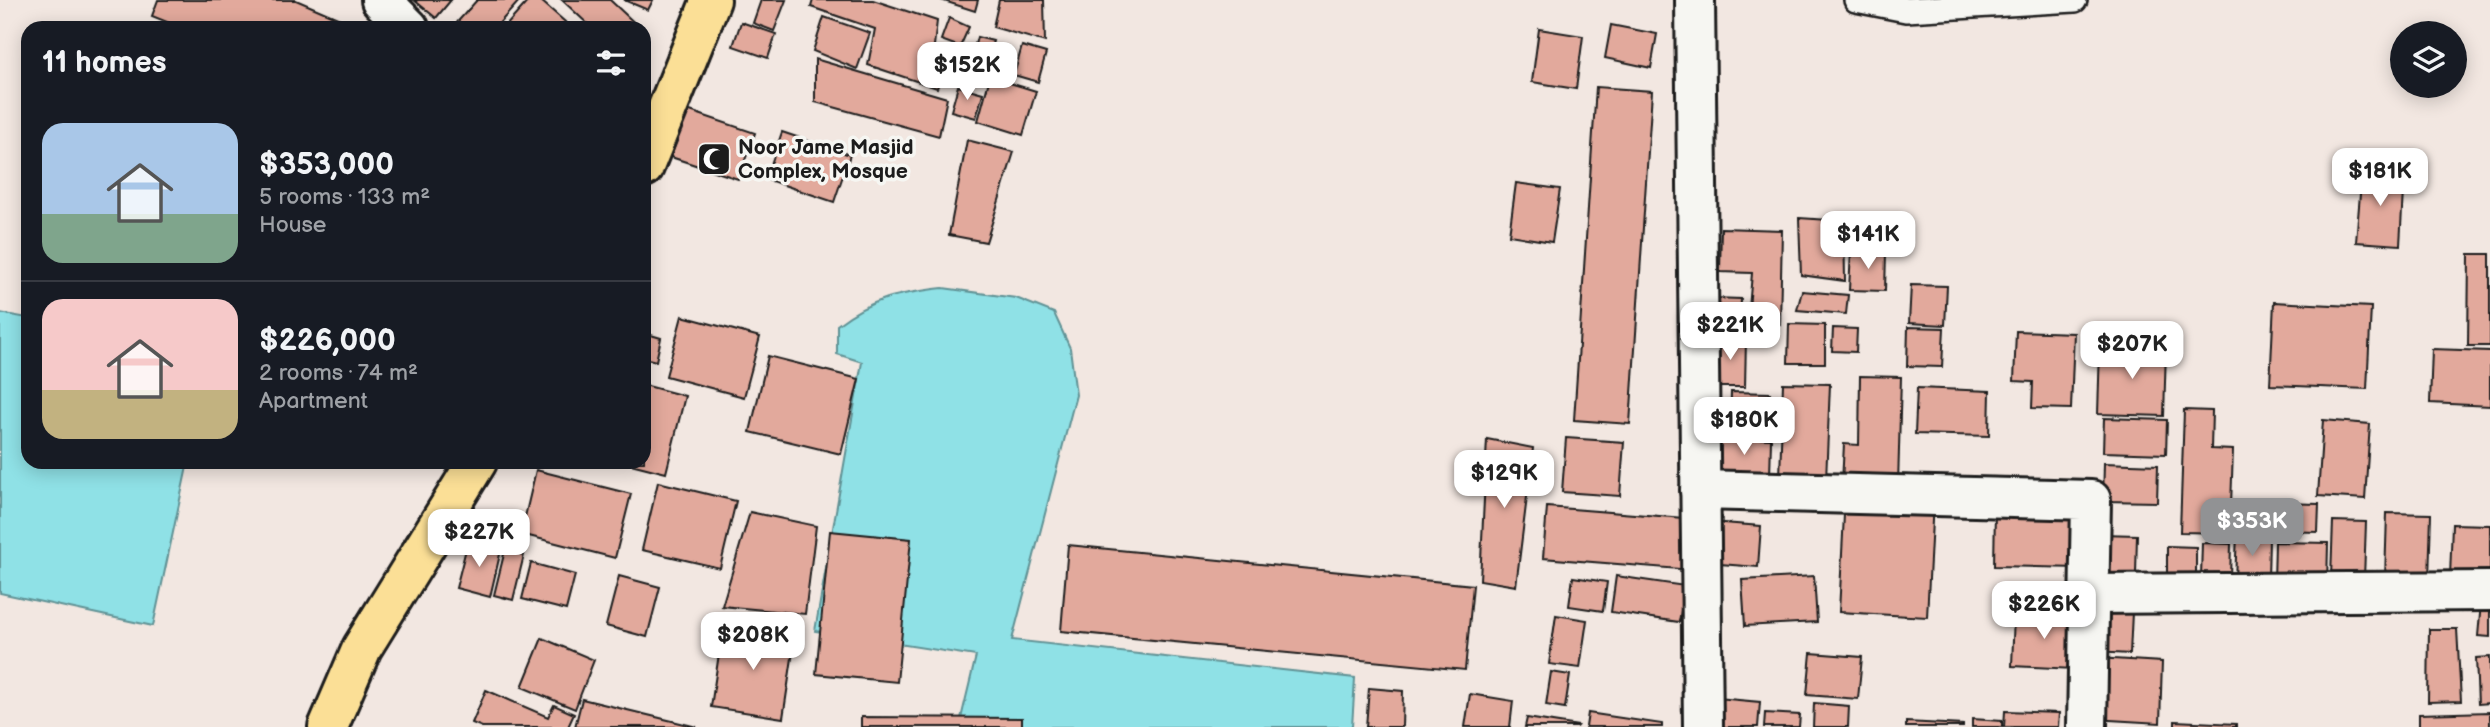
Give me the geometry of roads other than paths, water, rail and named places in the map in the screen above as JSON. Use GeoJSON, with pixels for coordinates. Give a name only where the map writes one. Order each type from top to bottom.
{"type":"FeatureCollection","features":[{"type":"Feature","properties":{"kind":"highway"},"geometry":{"type":"LineString","coordinates":[[651,150],[711,0]]}},
{"type":"Feature","properties":{"kind":"highway"},"geometry":{"type":"LineString","coordinates":[[328,727],[362,648],[473,469]]}},
{"type":"Feature","properties":{"kind":"street"},"geometry":{"type":"LineString","coordinates":[[381,0],[402,21]]}},
{"type":"Feature","properties":{"kind":"street"},"geometry":{"type":"LineString","coordinates":[[1695,0],[1703,727]]}},
{"type":"Feature","properties":{"kind":"street"},"geometry":{"type":"LineString","coordinates":[[1700,490],[2091,500],[2087,727]]}},
{"type":"Feature","properties":{"kind":"street"},"geometry":{"type":"LineString","coordinates":[[2089,594],[2490,591]]}},
{"type":"Feature","properties":{"kind":"lane"},"geometry":{"type":"LineString","coordinates":[[1856,0],[1906,10],[2075,0]]}},
{"type":"Feature","properties":{"kind":"water"},"geometry":{"type":"Polygon","coordinates":[[[943,288],[1016,298],[1054,313],[1070,348],[1076,395],[1012,640],[1355,678],[1352,727],[959,727],[976,656],[815,631],[862,362],[837,354],[837,325],[862,309],[887,298],[943,288]]]}},
{"type":"Feature","properties":{"kind":"water"},"geometry":{"type":"Polygon","coordinates":[[[0,313],[21,317],[21,469],[187,469],[153,626],[0,593],[0,313]]]}},
{"type":"Feature","properties":{"kind":"place","name":"Noor Jame Masjid Complex, Mosque"},"geometry":{"type":"Point","coordinates":[714,159]}}]}
